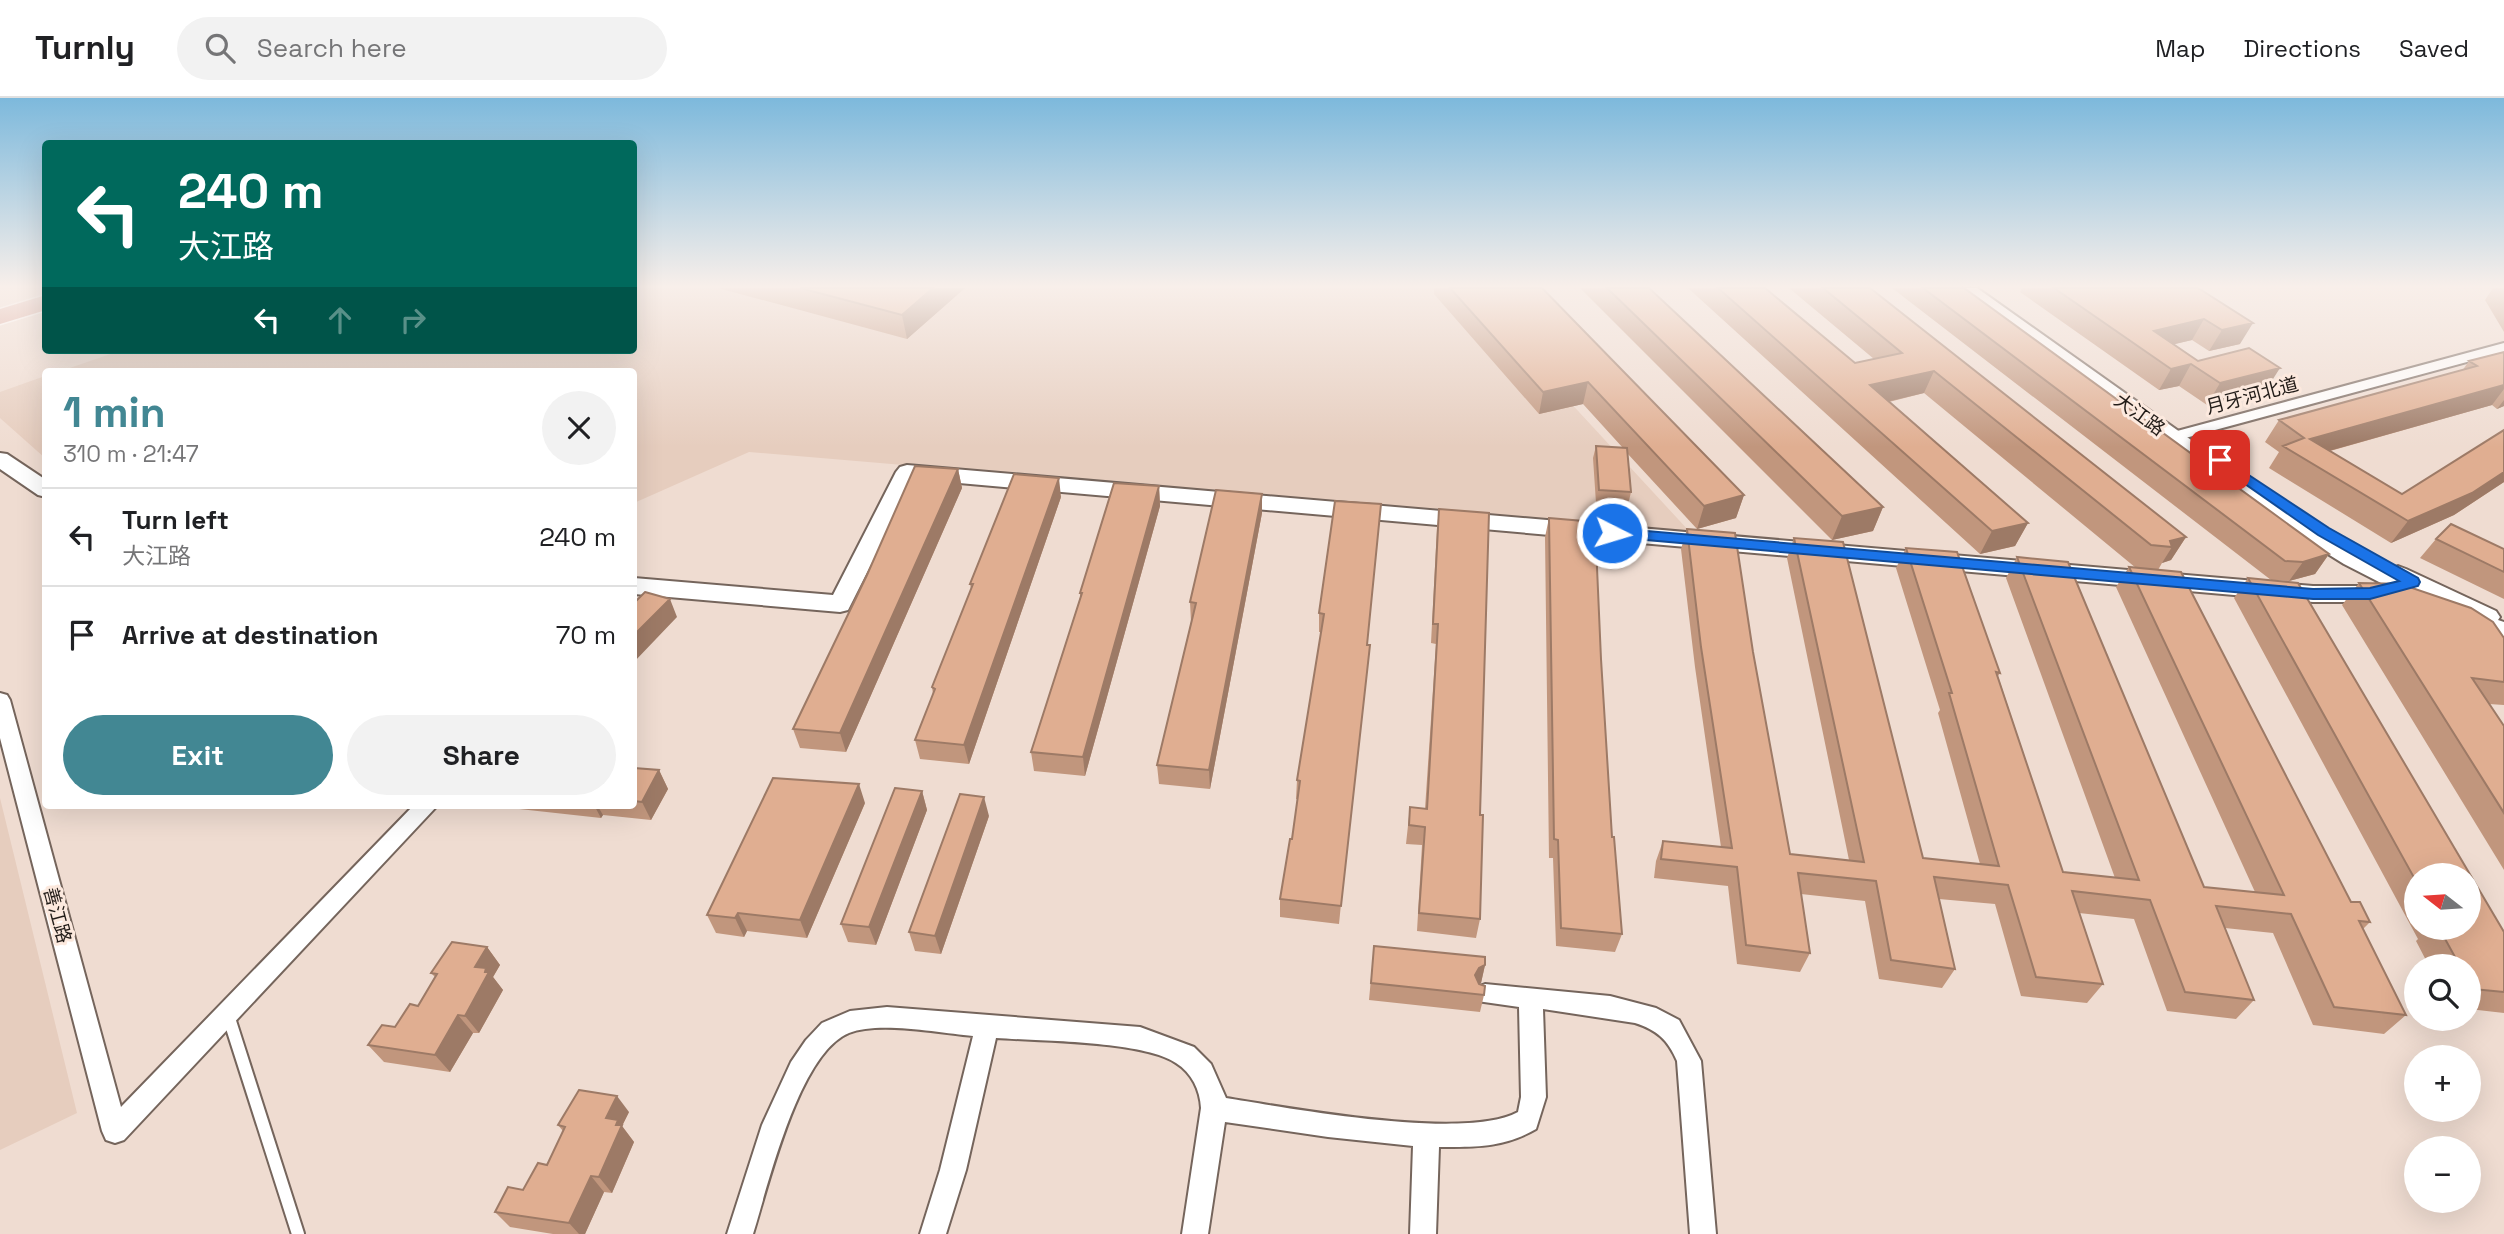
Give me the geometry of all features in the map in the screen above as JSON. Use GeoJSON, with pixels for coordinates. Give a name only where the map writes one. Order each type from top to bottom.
{"type":"FeatureCollection","features":[{"type":"Feature","properties":{"kind":"street","name":"大江路"},"geometry":{"type":"LineString","coordinates":[[2042,341],[2177,435]]}},
{"type":"Feature","properties":{"kind":"street","name":"大江路"},"geometry":{"type":"LineString","coordinates":[[2050,341],[2315,537],[2504,628]]}},
{"type":"Feature","properties":{"kind":"street","name":"月牙河北道"},"geometry":{"type":"LineString","coordinates":[[2177,435],[2504,347]]}},
{"type":"Feature","properties":{"kind":"street"},"geometry":{"type":"LineString","coordinates":[[0,460],[42,487]]}},
{"type":"Feature","properties":{"kind":"street"},"geometry":{"type":"LineString","coordinates":[[642,586],[840,604],[906,472],[2313,594],[2370,594],[2408,584]]}},
{"type":"Feature","properties":{"kind":"street"},"geometry":{"type":"LineString","coordinates":[[2472,613],[2504,639]]}},
{"type":"Feature","properties":{"kind":"street","name":"善江路"},"geometry":{"type":"LineString","coordinates":[[0,700],[115,1131],[227,1012]]}},
{"type":"Feature","properties":{"kind":"street"},"geometry":{"type":"LineString","coordinates":[[227,1012],[423,809]]}},
{"type":"Feature","properties":{"kind":"street"},"geometry":{"type":"LineString","coordinates":[[1485,994],[1621,1009],[1669,1027],[1689,1061],[1703,1234]]}},
{"type":"Feature","properties":{"kind":"street"},"geometry":{"type":"LineString","coordinates":[[1214,1108],[1426,1137],[1497,1134],[1515,1130],[1527,1120],[1534,1100],[1531,999]]}},
{"type":"Feature","properties":{"kind":"street"},"geometry":{"type":"LineString","coordinates":[[740,1234],[789,1088],[809,1055],[831,1030],[854,1019],[1140,1038],[1185,1055],[1202,1072],[1213,1092],[1214,1108],[1195,1234]]}},
{"type":"Feature","properties":{"kind":"street"},"geometry":{"type":"LineString","coordinates":[[933,1234],[953,1170],[986,1026]]}},
{"type":"Feature","properties":{"kind":"street"},"geometry":{"type":"LineString","coordinates":[[1423,1234],[1426,1137]]}},
{"type":"Feature","properties":{"kind":"lane"},"geometry":{"type":"LineString","coordinates":[[227,1012],[299,1234]]}},
{"type":"Feature","properties":{"kind":"shaded area"},"geometry":{"type":"Polygon","coordinates":[[[637,341],[1513,341],[1690,532],[749,452],[637,502],[637,368],[70,368],[110,354],[637,354],[637,341]]]}},
{"type":"Feature","properties":{"kind":"shaded area"},"geometry":{"type":"Polygon","coordinates":[[[42,377],[42,455],[0,418],[0,392],[42,377]]]}},
{"type":"Feature","properties":{"kind":"shaded area"},"geometry":{"type":"Polygon","coordinates":[[[0,798],[77,1113],[0,1150],[0,798]]]}},
{"type":"Feature","properties":{"kind":"building"},"geometry":{"type":"Polygon","coordinates":[[[1497,341],[1594,341],[1744,495],[1704,506],[1588,382],[1543,392],[1497,341]]]}},
{"type":"Feature","properties":{"kind":"building"},"geometry":{"type":"Polygon","coordinates":[[[1662,341],[1706,341],[1883,507],[1842,516],[1662,341]]]}},
{"type":"Feature","properties":{"kind":"building"},"geometry":{"type":"Polygon","coordinates":[[[1778,341],[1829,341],[1855,363],[1902,353],[1887,341],[1937,341],[2186,537],[2170,541],[2172,547],[2151,545],[1934,371],[1870,385],[2028,523],[1992,531],[1778,341]]]}},
{"type":"Feature","properties":{"kind":"building"},"geometry":{"type":"Polygon","coordinates":[[[1993,341],[2037,341],[2329,554],[2303,562],[2285,561],[1993,341]]]}},
{"type":"Feature","properties":{"kind":"building"},"geometry":{"type":"Polygon","coordinates":[[[2131,341],[2169,341],[2198,361],[2249,348],[2280,368],[2220,383],[2191,364],[2171,369],[2131,341]]]}},
{"type":"Feature","properties":{"kind":"building"},"geometry":{"type":"Polygon","coordinates":[[[2504,352],[2504,385],[2310,439],[2402,494],[2504,430],[2504,472],[2472,493],[2408,521],[2283,446],[2304,438],[2279,420],[2477,366],[2469,361],[2504,352]]]}},
{"type":"Feature","properties":{"kind":"building"},"geometry":{"type":"Polygon","coordinates":[[[1596,446],[1627,448],[1631,492],[1599,490],[1596,446]]]}},
{"type":"Feature","properties":{"kind":"building"},"geometry":{"type":"Polygon","coordinates":[[[915,466],[958,469],[840,733],[793,729],[867,575],[915,466]]]}},
{"type":"Feature","properties":{"kind":"building"},"geometry":{"type":"Polygon","coordinates":[[[1014,474],[1059,478],[964,745],[915,740],[935,689],[932,687],[973,584],[970,584],[1014,474]]]}},
{"type":"Feature","properties":{"kind":"building"},"geometry":{"type":"Polygon","coordinates":[[[1114,483],[1159,486],[1083,757],[1031,752],[1082,593],[1114,483]]]}},
{"type":"Feature","properties":{"kind":"building"},"geometry":{"type":"Polygon","coordinates":[[[1216,490],[1262,494],[1209,770],[1157,765],[1196,603],[1190,602],[1216,490]]]}},
{"type":"Feature","properties":{"kind":"building"},"geometry":{"type":"Polygon","coordinates":[[[1335,501],[1381,504],[1367,645],[1370,645],[1341,906],[1280,899],[1292,839],[1300,781],[1297,780],[1324,614],[1319,613],[1335,501]]]}},
{"type":"Feature","properties":{"kind":"building"},"geometry":{"type":"Polygon","coordinates":[[[1439,509],[1489,513],[1480,815],[1483,815],[1480,919],[1419,913],[1425,827],[1409,825],[1410,807],[1427,809],[1438,624],[1433,624],[1439,509]]]}},
{"type":"Feature","properties":{"kind":"building"},"geometry":{"type":"Polygon","coordinates":[[[1549,518],[1595,522],[1612,837],[1622,934],[1561,928],[1558,840],[1554,839],[1549,518]]]}},
{"type":"Feature","properties":{"kind":"building"},"geometry":{"type":"Polygon","coordinates":[[[2451,524],[2504,549],[2504,572],[2436,539],[2451,524]]]}},
{"type":"Feature","properties":{"kind":"building"},"geometry":{"type":"Polygon","coordinates":[[[1687,529],[1735,533],[1753,652],[1790,854],[1864,862],[1794,538],[1843,542],[1923,858],[1999,866],[1949,693],[1952,693],[1906,548],[1957,552],[2000,673],[1996,672],[2063,872],[2139,880],[2017,557],[2068,562],[2204,887],[2284,895],[2129,567],[2181,572],[2351,902],[2360,902],[2370,922],[2359,921],[2404,1015],[2334,1007],[2291,914],[2216,906],[2254,1000],[2185,992],[2150,900],[2072,891],[2103,984],[2036,977],[2008,885],[1934,877],[1955,969],[1891,960],[1876,881],[1798,873],[1810,953],[1746,945],[1737,867],[1661,859],[1663,841],[1732,848],[1701,647],[1687,529]]]}},
{"type":"Feature","properties":{"kind":"building"},"geometry":{"type":"Polygon","coordinates":[[[2248,578],[2298,583],[2463,863],[2406,863],[2248,578]]]}},
{"type":"Feature","properties":{"kind":"building"},"geometry":{"type":"Polygon","coordinates":[[[2359,583],[2410,584],[2412,588],[2471,608],[2493,622],[2504,638],[2504,682],[2472,678],[2504,726],[2504,813],[2359,583]]]}},
{"type":"Feature","properties":{"kind":"building"},"geometry":{"type":"Polygon","coordinates":[[[645,592],[670,599],[637,632],[637,600],[645,592]]]}},
{"type":"Feature","properties":{"kind":"building"},"geometry":{"type":"Polygon","coordinates":[[[637,768],[659,770],[642,802],[637,801],[637,768]]]}},
{"type":"Feature","properties":{"kind":"building"},"geometry":{"type":"Polygon","coordinates":[[[773,778],[859,784],[800,920],[738,913],[735,918],[707,915],[773,778]]]}},
{"type":"Feature","properties":{"kind":"building"},"geometry":{"type":"Polygon","coordinates":[[[895,788],[922,791],[869,927],[841,924],[895,788]]]}},
{"type":"Feature","properties":{"kind":"building"},"geometry":{"type":"Polygon","coordinates":[[[960,794],[984,797],[935,936],[909,932],[960,794]]]}},
{"type":"Feature","properties":{"kind":"building"},"geometry":{"type":"Polygon","coordinates":[[[2482,895],[2504,932],[2504,992],[2481,990],[2481,954],[2453,954],[2446,940],[2482,940],[2482,895]]]}},
{"type":"Feature","properties":{"kind":"building"},"geometry":{"type":"Polygon","coordinates":[[[452,942],[487,947],[475,967],[486,968],[485,972],[489,972],[465,1016],[458,1015],[435,1055],[368,1045],[382,1025],[395,1027],[410,1004],[418,1006],[437,974],[431,973],[452,942]]]}},
{"type":"Feature","properties":{"kind":"building"},"geometry":{"type":"Polygon","coordinates":[[[1374,946],[1485,957],[1485,965],[1479,968],[1475,975],[1479,984],[1485,986],[1484,995],[1371,983],[1374,946]]]}},
{"type":"Feature","properties":{"kind":"building"},"geometry":{"type":"Polygon","coordinates":[[[579,1090],[617,1096],[606,1118],[618,1120],[616,1125],[622,1125],[599,1177],[591,1176],[569,1223],[495,1212],[508,1187],[523,1190],[538,1163],[547,1165],[565,1127],[558,1125],[579,1090]]]}},
{"type":"Feature","properties":{"kind":"route"},"geometry":{"type":"LineString","coordinates":[[1612,533],[2313,594],[2370,594],[2413,582],[2323,532],[2220,460]]}}]}
